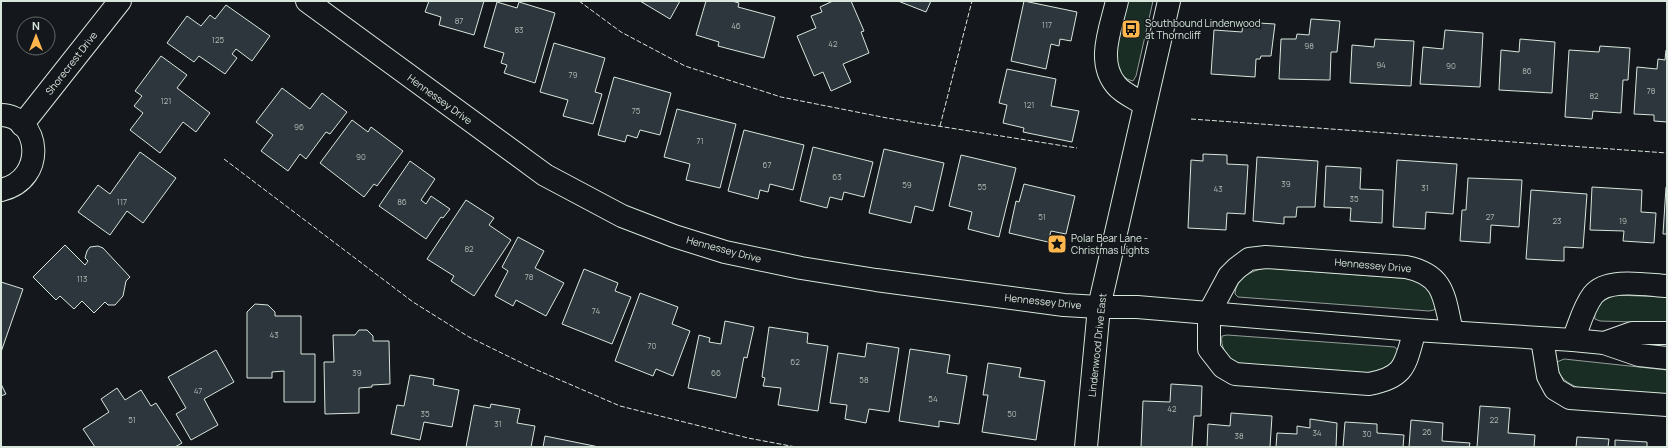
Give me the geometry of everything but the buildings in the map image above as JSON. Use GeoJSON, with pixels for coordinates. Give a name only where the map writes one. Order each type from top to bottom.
{"type":"FeatureCollection","features":[{"type":"Feature","properties":{"kind":"street","name":"Shorecrest Drive"},"geometry":{"type":"LineString","coordinates":[[22,125],[120,1]]}},
{"type":"Feature","properties":{"kind":"street","name":"Hennessey Drive"},"geometry":{"type":"LineString","coordinates":[[307,1],[545,175],[622,216],[674,236],[725,252],[801,268],[876,280],[1064,305],[1137,307],[1415,330],[1572,340],[1604,343],[1639,356],[1667,358]]}},
{"type":"Feature","properties":{"kind":"street"},"geometry":{"type":"LineString","coordinates":[[1117,1],[1104,56],[1107,71],[1116,86],[1144,104]]}},
{"type":"Feature","properties":{"kind":"street","name":"Lindenwood Drive East"},"geometry":{"type":"LineString","coordinates":[[1086,447],[1099,307],[1168,1]]}},
{"type":"Feature","properties":{"kind":"street"},"geometry":{"type":"LineString","coordinates":[[1,115],[16,120],[26,129],[32,142],[34,155],[30,167],[23,179],[15,185],[1,190]]}},
{"type":"Feature","properties":{"kind":"street","name":"Hennessey Drive"},"geometry":{"type":"LineString","coordinates":[[1415,330],[1404,365],[1398,373],[1385,381],[1369,384],[1235,374],[1222,367],[1209,348],[1209,313],[1229,276],[1249,259],[1266,257],[1398,266],[1420,270],[1433,277],[1443,293],[1452,332]]}},
{"type":"Feature","properties":{"kind":"street"},"geometry":{"type":"LineString","coordinates":[[1572,340],[1588,303],[1594,294],[1603,288],[1622,283],[1667,286]]}},
{"type":"Feature","properties":{"kind":"street","name":"Hennessey Drive"},"geometry":{"type":"LineString","coordinates":[[1604,343],[1632,333],[1667,333]]}},
{"type":"Feature","properties":{"kind":"street"},"geometry":{"type":"LineString","coordinates":[[1542,339],[1548,376],[1554,389],[1570,398],[1667,405]]}},
{"type":"Feature","properties":{"kind":"green space"},"geometry":{"type":"Polygon","coordinates":[[[1126,1],[1153,1],[1136,76],[1133,81],[1124,77],[1118,69],[1116,58],[1118,34],[1126,1]]]}},
{"type":"Feature","properties":{"kind":"green space"},"geometry":{"type":"Polygon","coordinates":[[[1265,268],[1413,279],[1426,287],[1436,307],[1434,310],[1429,311],[1238,297],[1235,294],[1238,284],[1245,276],[1265,268]]]}},
{"type":"Feature","properties":{"kind":"green space"},"geometry":{"type":"Polygon","coordinates":[[[1615,295],[1667,297],[1667,323],[1600,321],[1595,319],[1596,310],[1600,304],[1615,295]]]}},
{"type":"Feature","properties":{"kind":"green space"},"geometry":{"type":"Polygon","coordinates":[[[1227,335],[1395,347],[1398,351],[1391,365],[1384,370],[1369,374],[1345,374],[1278,368],[1235,362],[1226,354],[1223,347],[1222,336],[1227,335]]]}},
{"type":"Feature","properties":{"kind":"green space"},"geometry":{"type":"Polygon","coordinates":[[[1564,359],[1667,370],[1667,395],[1582,389],[1572,385],[1561,376],[1557,362],[1564,359]]]}},
{"type":"Feature","properties":{"kind":"fence"},"geometry":{"type":"LineString","coordinates":[[579,1],[621,32],[685,66],[781,97],[887,118],[1077,148]]}},
{"type":"Feature","properties":{"kind":"fence"},"geometry":{"type":"LineString","coordinates":[[940,126],[972,1]]}},
{"type":"Feature","properties":{"kind":"fence"},"geometry":{"type":"LineString","coordinates":[[1191,119],[1667,153]]}},
{"type":"Feature","properties":{"kind":"fence"},"geometry":{"type":"LineString","coordinates":[[224,159],[413,302],[469,337],[530,367],[620,406],[748,438],[796,447]]}},
{"type":"Feature","properties":{"kind":"place","name":"Southbound Lindenwood at Thorncliff"},"geometry":{"type":"Point","coordinates":[1131,29]}},
{"type":"Feature","properties":{"kind":"place","name":"Polar Bear Lane - Christmas Lights"},"geometry":{"type":"Point","coordinates":[1057,244]}}]}
